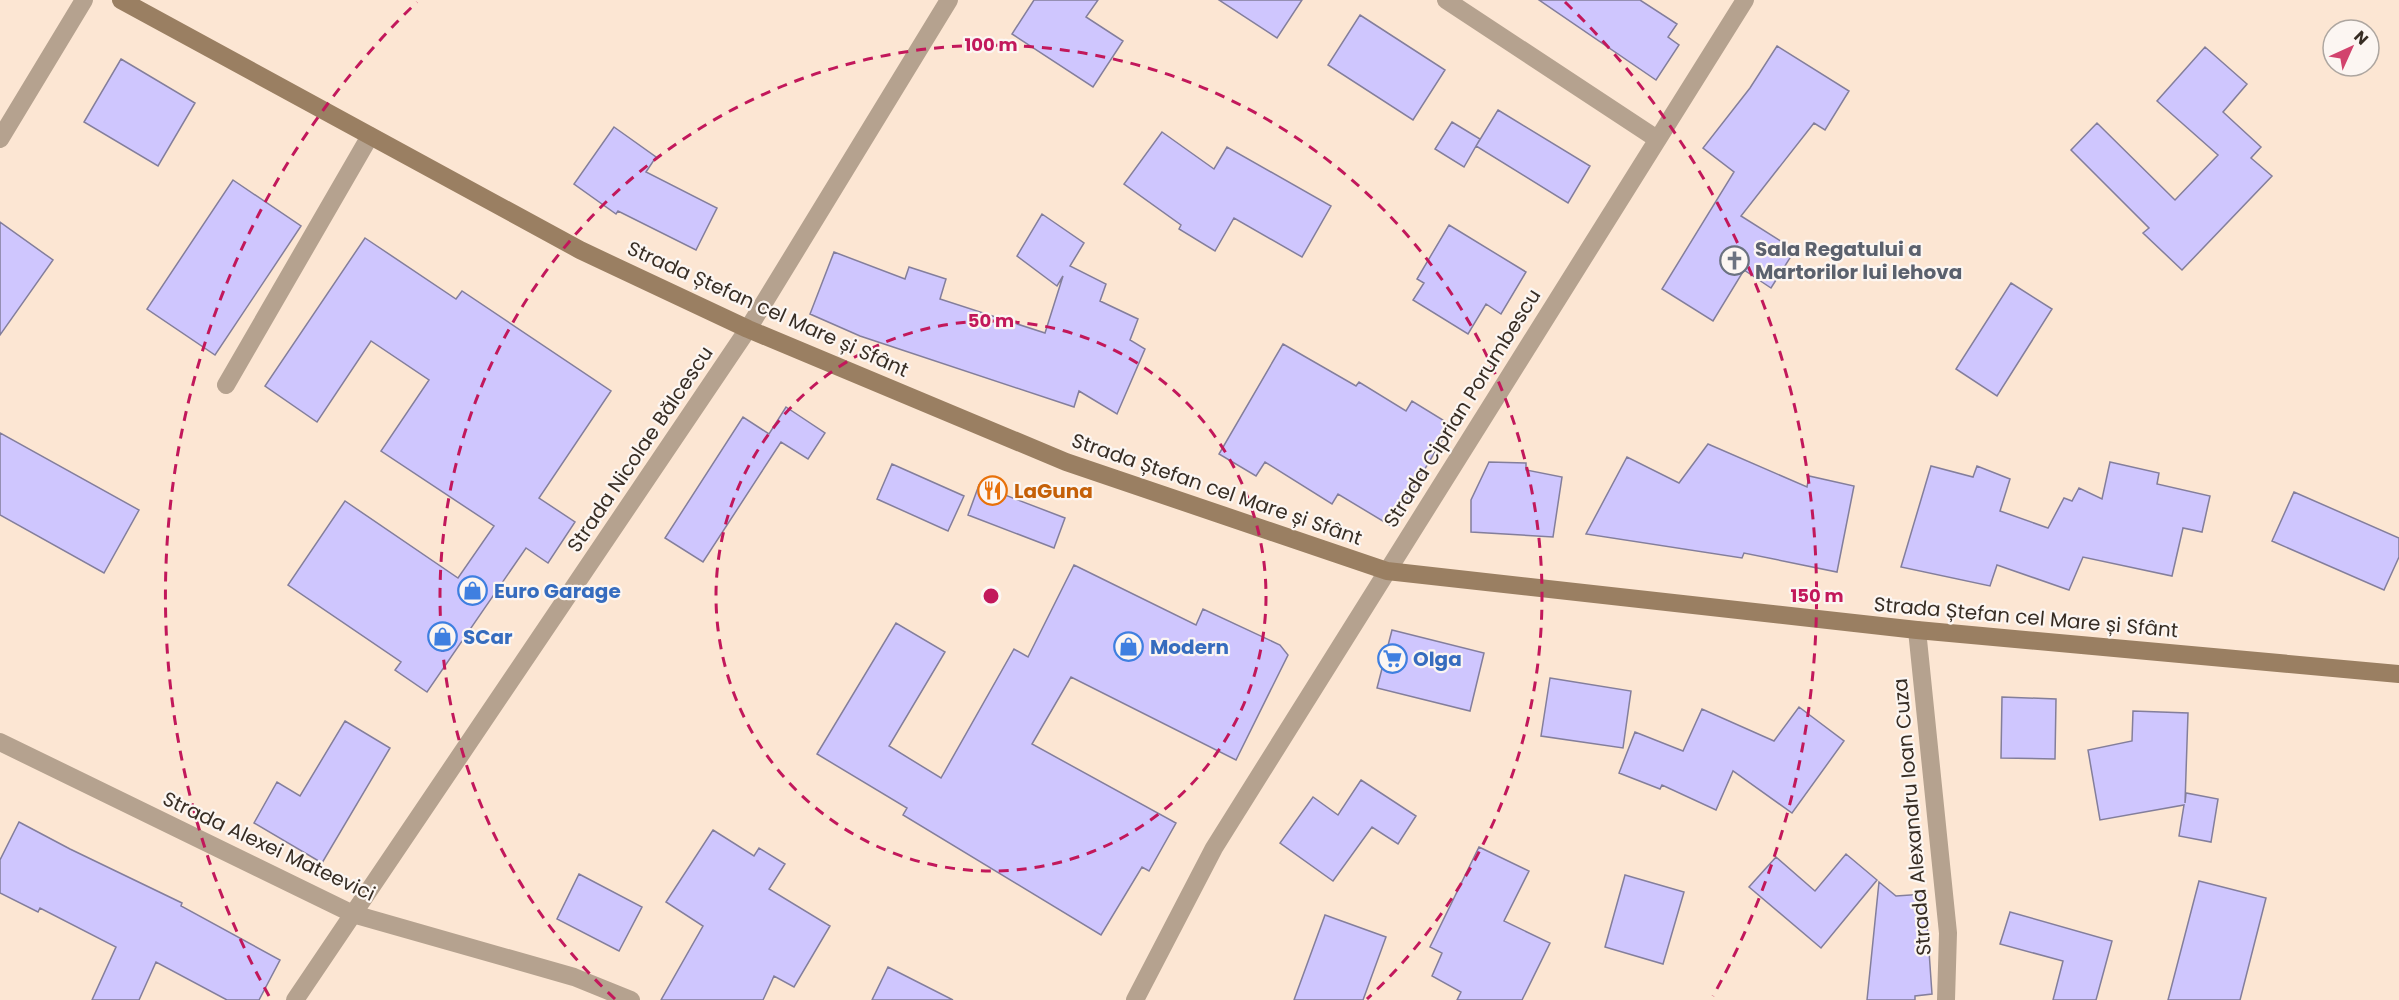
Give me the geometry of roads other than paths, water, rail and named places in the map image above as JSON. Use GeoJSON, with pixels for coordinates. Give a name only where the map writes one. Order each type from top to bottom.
{"type":"FeatureCollection","features":[{"type":"Feature","properties":{"kind":"main road","name":"Strada Ștefan cel Mare și Sfânt"},"geometry":{"type":"LineString","coordinates":[[121,0],[580,250],[748,328],[1066,462],[1253,528],[1387,571],[1917,630],[2399,674]]}},
{"type":"Feature","properties":{"kind":"street"},"geometry":{"type":"LineString","coordinates":[[0,140],[84,0]]}},
{"type":"Feature","properties":{"kind":"street","name":"Strada Nicolae Bălcescu"},"geometry":{"type":"LineString","coordinates":[[296,1000],[748,328],[949,0]]}},
{"type":"Feature","properties":{"kind":"street"},"geometry":{"type":"LineString","coordinates":[[1446,0],[1657,139]]}},
{"type":"Feature","properties":{"kind":"street","name":"Strada Ciprian Porumbescu"},"geometry":{"type":"LineString","coordinates":[[1135,1000],[1214,848],[1745,0]]}},
{"type":"Feature","properties":{"kind":"street"},"geometry":{"type":"LineString","coordinates":[[226,385],[370,136]]}},
{"type":"Feature","properties":{"kind":"street","name":"Strada Alexandru Ioan Cuza"},"geometry":{"type":"LineString","coordinates":[[1917,630],[1947,921],[1946,1000]]}},
{"type":"Feature","properties":{"kind":"street","name":"Strada Alexei Mateevici"},"geometry":{"type":"LineString","coordinates":[[0,742],[353,914],[574,977],[631,1000]]}},
{"type":"Feature","properties":{"kind":"place","name":"Sala Regatului a Martorilor lui Iehova"},"geometry":{"type":"Point","coordinates":[1734,260]}},
{"type":"Feature","properties":{"kind":"place","name":"LaGuna"},"geometry":{"type":"Point","coordinates":[993,491]}},
{"type":"Feature","properties":{"kind":"place","name":"Euro Garage"},"geometry":{"type":"Point","coordinates":[473,591]}},
{"type":"Feature","properties":{"kind":"place","name":"SCar"},"geometry":{"type":"Point","coordinates":[442,637]}},
{"type":"Feature","properties":{"kind":"place","name":"Modern"},"geometry":{"type":"Point","coordinates":[1129,647]}},
{"type":"Feature","properties":{"kind":"place","name":"Olga"},"geometry":{"type":"Point","coordinates":[1392,659]}}]}
